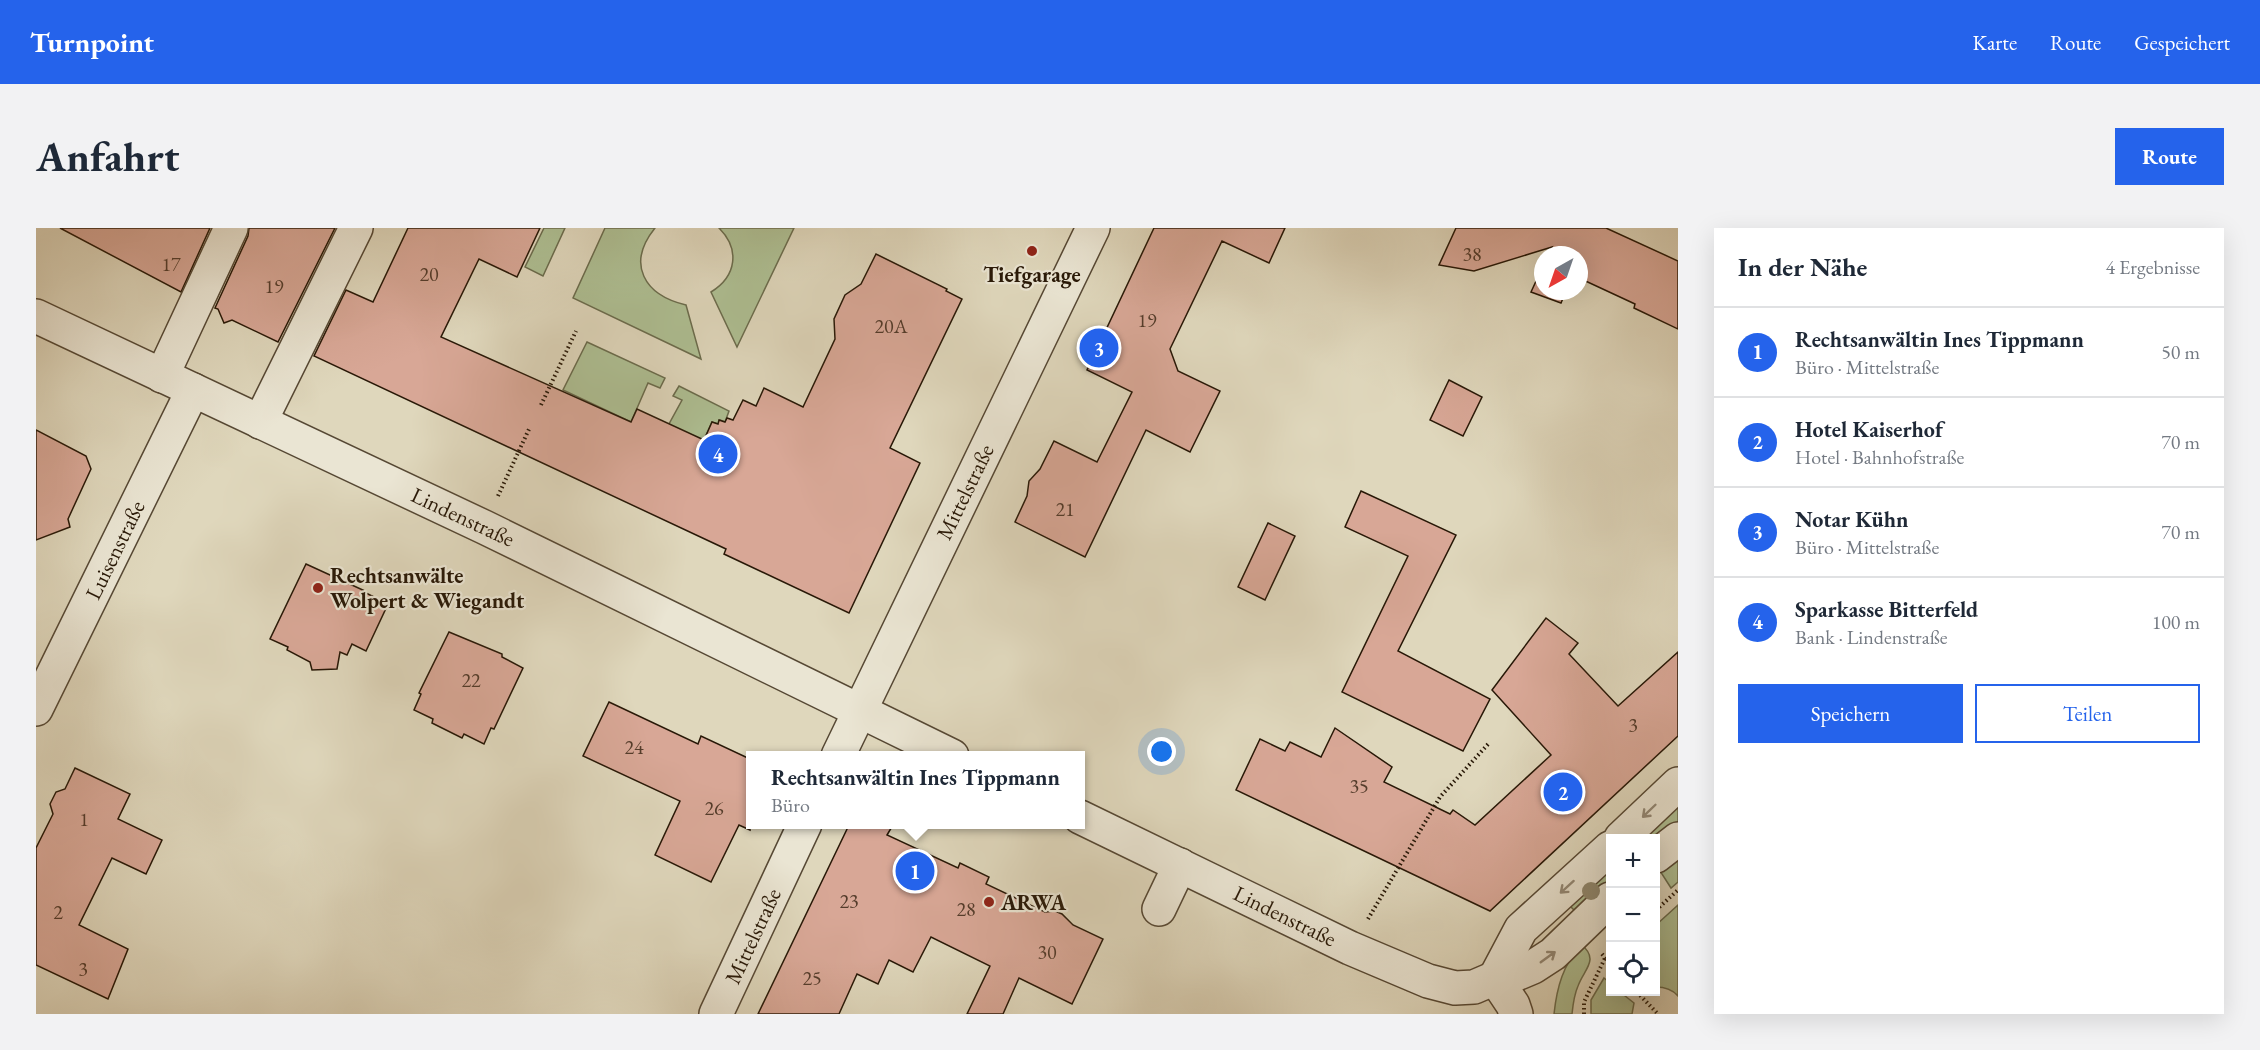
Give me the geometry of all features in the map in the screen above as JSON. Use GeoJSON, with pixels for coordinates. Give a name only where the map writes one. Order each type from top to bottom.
{"type":"FeatureCollection","features":[{"type":"Feature","properties":{"kind":"street"},"geometry":{"type":"LineString","coordinates":[[162,376],[231,228]]}},
{"type":"Feature","properties":{"kind":"street"},"geometry":{"type":"LineString","coordinates":[[260,422],[356,228]]}},
{"type":"Feature","properties":{"kind":"street","name":"Mittelstraße"},"geometry":{"type":"LineString","coordinates":[[840,751],[1093,228]]}},
{"type":"Feature","properties":{"kind":"street","name":"Lindenstraße"},"geometry":{"type":"LineString","coordinates":[[36,316],[484,527],[942,751]]}},
{"type":"Feature","properties":{"kind":"street","name":"Luisenstraße"},"geometry":{"type":"LineString","coordinates":[[36,709],[193,390]]}},
{"type":"Feature","properties":{"kind":"street"},"geometry":{"type":"LineString","coordinates":[[1625,834],[1678,784]]}},
{"type":"Feature","properties":{"kind":"street","name":"Lindenstraße"},"geometry":{"type":"LineString","coordinates":[[1085,819],[1350,948],[1428,981],[1455,988],[1474,987],[1533,967],[1547,958],[1606,904]]}},
{"type":"Feature","properties":{"kind":"street","name":"Mittelstraße"},"geometry":{"type":"LineString","coordinates":[[716,1014],[803,829]]}},
{"type":"Feature","properties":{"kind":"street"},"geometry":{"type":"LineString","coordinates":[[1660,853],[1678,839]]}},
{"type":"Feature","properties":{"kind":"street"},"geometry":{"type":"LineString","coordinates":[[1516,1014],[1513,1005],[1495,978],[1521,929],[1606,852]]}},
{"type":"Feature","properties":{"kind":"street"},"geometry":{"type":"LineString","coordinates":[[1159,909],[1180,865]]}},
{"type":"Feature","properties":{"kind":"path"},"geometry":{"type":"LineString","coordinates":[[541,405],[576,331]]}},
{"type":"Feature","properties":{"kind":"path"},"geometry":{"type":"LineString","coordinates":[[484,527],[530,427]]}},
{"type":"Feature","properties":{"kind":"path"},"geometry":{"type":"LineString","coordinates":[[1350,948],[1440,797],[1490,742]]}},
{"type":"Feature","properties":{"kind":"path"},"geometry":{"type":"LineString","coordinates":[[1660,906],[1678,890]]}},
{"type":"Feature","properties":{"kind":"path"},"geometry":{"type":"LineString","coordinates":[[1584,1014],[1584,1002],[1606,958]]}},
{"type":"Feature","properties":{"kind":"path"},"geometry":{"type":"LineString","coordinates":[[1641,996],[1659,1014]]}},
{"type":"Feature","properties":{"kind":"green space"},"geometry":{"type":"Polygon","coordinates":[[[544,228],[565,228],[543,276],[525,267],[544,228]]]}},
{"type":"Feature","properties":{"kind":"green space"},"geometry":{"type":"Polygon","coordinates":[[[605,228],[655,228],[646,241],[642,254],[641,266],[644,276],[659,294],[686,305],[701,359],[573,298],[605,228]]]}},
{"type":"Feature","properties":{"kind":"green space"},"geometry":{"type":"Polygon","coordinates":[[[719,228],[794,228],[737,347],[711,292],[726,278],[733,262],[730,245],[719,228]]]}},
{"type":"Feature","properties":{"kind":"green space"},"geometry":{"type":"Polygon","coordinates":[[[587,342],[665,378],[660,388],[648,383],[631,422],[563,390],[587,342]]]}},
{"type":"Feature","properties":{"kind":"green space"},"geometry":{"type":"Polygon","coordinates":[[[679,386],[729,411],[725,422],[720,420],[718,424],[712,422],[699,451],[663,435],[682,400],[673,396],[679,386]]]}},
{"type":"Feature","properties":{"kind":"green space"},"geometry":{"type":"Polygon","coordinates":[[[1678,795],[1678,825],[1660,836],[1636,834],[1678,795]]]}},
{"type":"Feature","properties":{"kind":"green space"},"geometry":{"type":"Polygon","coordinates":[[[1678,855],[1678,882],[1671,888],[1660,871],[1678,855]]]}},
{"type":"Feature","properties":{"kind":"green space"},"geometry":{"type":"Polygon","coordinates":[[[1606,862],[1606,891],[1578,914],[1565,901],[1606,862]]]}},
{"type":"Feature","properties":{"kind":"green space"},"geometry":{"type":"Polygon","coordinates":[[[1678,905],[1678,996],[1660,987],[1660,921],[1678,905]]]}},
{"type":"Feature","properties":{"kind":"green space"},"geometry":{"type":"Polygon","coordinates":[[[1581,944],[1587,950],[1590,960],[1577,989],[1572,1014],[1554,1014],[1562,977],[1581,944]]]}},
{"type":"Feature","properties":{"kind":"green space"},"geometry":{"type":"Polygon","coordinates":[[[1604,978],[1606,980],[1606,996],[1625,996],[1634,1003],[1632,1014],[1591,1014],[1591,1000],[1604,978]]]}},
{"type":"Feature","properties":{"kind":"building"},"geometry":{"type":"Polygon","coordinates":[[[60,228],[210,228],[181,292],[60,228]]]}},
{"type":"Feature","properties":{"kind":"building"},"geometry":{"type":"Polygon","coordinates":[[[249,228],[335,228],[278,342],[232,320],[224,323],[218,309],[215,308],[248,236],[249,228]]]}},
{"type":"Feature","properties":{"kind":"building"},"geometry":{"type":"Polygon","coordinates":[[[408,228],[540,228],[517,277],[479,259],[441,337],[631,422],[637,409],[704,440],[712,422],[718,424],[719,420],[725,422],[727,418],[733,420],[743,400],[756,406],[764,388],[803,407],[835,339],[834,319],[845,295],[861,284],[876,254],[947,289],[946,291],[962,299],[890,448],[920,463],[849,613],[724,554],[726,549],[314,356],[346,290],[373,302],[408,228]]]}},
{"type":"Feature","properties":{"kind":"building"},"geometry":{"type":"Polygon","coordinates":[[[1154,228],[1285,228],[1269,263],[1222,241],[1170,349],[1178,371],[1220,391],[1190,452],[1146,430],[1085,557],[1015,522],[1027,496],[1029,481],[1040,469],[1054,441],[1097,462],[1132,392],[1087,370],[1154,228]]]}},
{"type":"Feature","properties":{"kind":"building"},"geometry":{"type":"Polygon","coordinates":[[[1456,228],[1606,228],[1678,261],[1678,329],[1634,308],[1635,304],[1588,282],[1588,246],[1534,246],[1534,253],[1474,271],[1439,265],[1456,228]]]}},
{"type":"Feature","properties":{"kind":"building"},"geometry":{"type":"Polygon","coordinates":[[[1449,380],[1482,397],[1463,436],[1430,420],[1449,380]]]}},
{"type":"Feature","properties":{"kind":"building"},"geometry":{"type":"Polygon","coordinates":[[[36,430],[86,456],[91,469],[68,519],[70,527],[36,540],[36,430]]]}},
{"type":"Feature","properties":{"kind":"building"},"geometry":{"type":"Polygon","coordinates":[[[1361,491],[1456,535],[1398,651],[1490,699],[1463,751],[1342,692],[1408,556],[1345,527],[1361,491]]]}},
{"type":"Feature","properties":{"kind":"building"},"geometry":{"type":"Polygon","coordinates":[[[1268,523],[1295,536],[1265,600],[1238,587],[1268,523]]]}},
{"type":"Feature","properties":{"kind":"building"},"geometry":{"type":"Polygon","coordinates":[[[306,564],[388,604],[366,651],[352,644],[347,655],[340,652],[337,669],[312,670],[310,662],[287,650],[288,647],[270,639],[306,564]]]}},
{"type":"Feature","properties":{"kind":"building"},"geometry":{"type":"Polygon","coordinates":[[[1546,618],[1578,643],[1569,654],[1618,706],[1678,652],[1678,736],[1490,911],[1236,790],[1260,739],[1285,751],[1290,742],[1321,757],[1335,728],[1392,767],[1384,782],[1450,814],[1453,810],[1475,825],[1551,755],[1492,690],[1546,618]]]}},
{"type":"Feature","properties":{"kind":"building"},"geometry":{"type":"Polygon","coordinates":[[[449,632],[502,654],[502,657],[523,668],[494,729],[491,728],[484,744],[464,734],[462,738],[432,723],[433,719],[414,710],[421,694],[419,693],[449,632]]]}},
{"type":"Feature","properties":{"kind":"building"},"geometry":{"type":"Polygon","coordinates":[[[609,702],[698,744],[701,736],[746,757],[746,828],[739,825],[711,882],[655,855],[680,801],[583,756],[609,702]]]}},
{"type":"Feature","properties":{"kind":"building"},"geometry":{"type":"Polygon","coordinates":[[[75,768],[130,794],[118,819],[162,840],[146,874],[112,858],[79,925],[128,949],[108,999],[36,965],[36,848],[53,814],[50,804],[56,792],[65,789],[75,768]]]}},
{"type":"Feature","properties":{"kind":"building"},"geometry":{"type":"Polygon","coordinates":[[[847,829],[891,829],[887,835],[958,868],[960,863],[989,877],[986,884],[1045,912],[1055,911],[1062,914],[1073,925],[1103,939],[1072,1004],[1019,978],[1003,1014],[967,1014],[990,966],[931,937],[913,972],[889,960],[878,984],[857,974],[839,1014],[758,1014],[847,829]]]}},
{"type":"Feature","properties":{"kind":"place","name":"Tiefgarage"},"geometry":{"type":"Point","coordinates":[1032,251]}},
{"type":"Feature","properties":{"kind":"place","name":"Notar Kühn"},"geometry":{"type":"Point","coordinates":[1099,348]}},
{"type":"Feature","properties":{"kind":"place","name":"Sparkasse Bitterfeld"},"geometry":{"type":"Point","coordinates":[718,454]}},
{"type":"Feature","properties":{"kind":"place","name":"Rechtsanwälte Wolpert & Wiegandt"},"geometry":{"type":"Point","coordinates":[318,588]}},
{"type":"Feature","properties":{"kind":"place","name":"Hotel Kaiserhof"},"geometry":{"type":"Point","coordinates":[1563,792]}},
{"type":"Feature","properties":{"kind":"place","name":"Rechtsanwältin Ines Tippmann"},"geometry":{"type":"Point","coordinates":[915,871]}},
{"type":"Feature","properties":{"kind":"place","name":"ARWA"},"geometry":{"type":"Point","coordinates":[989,902]}}]}
